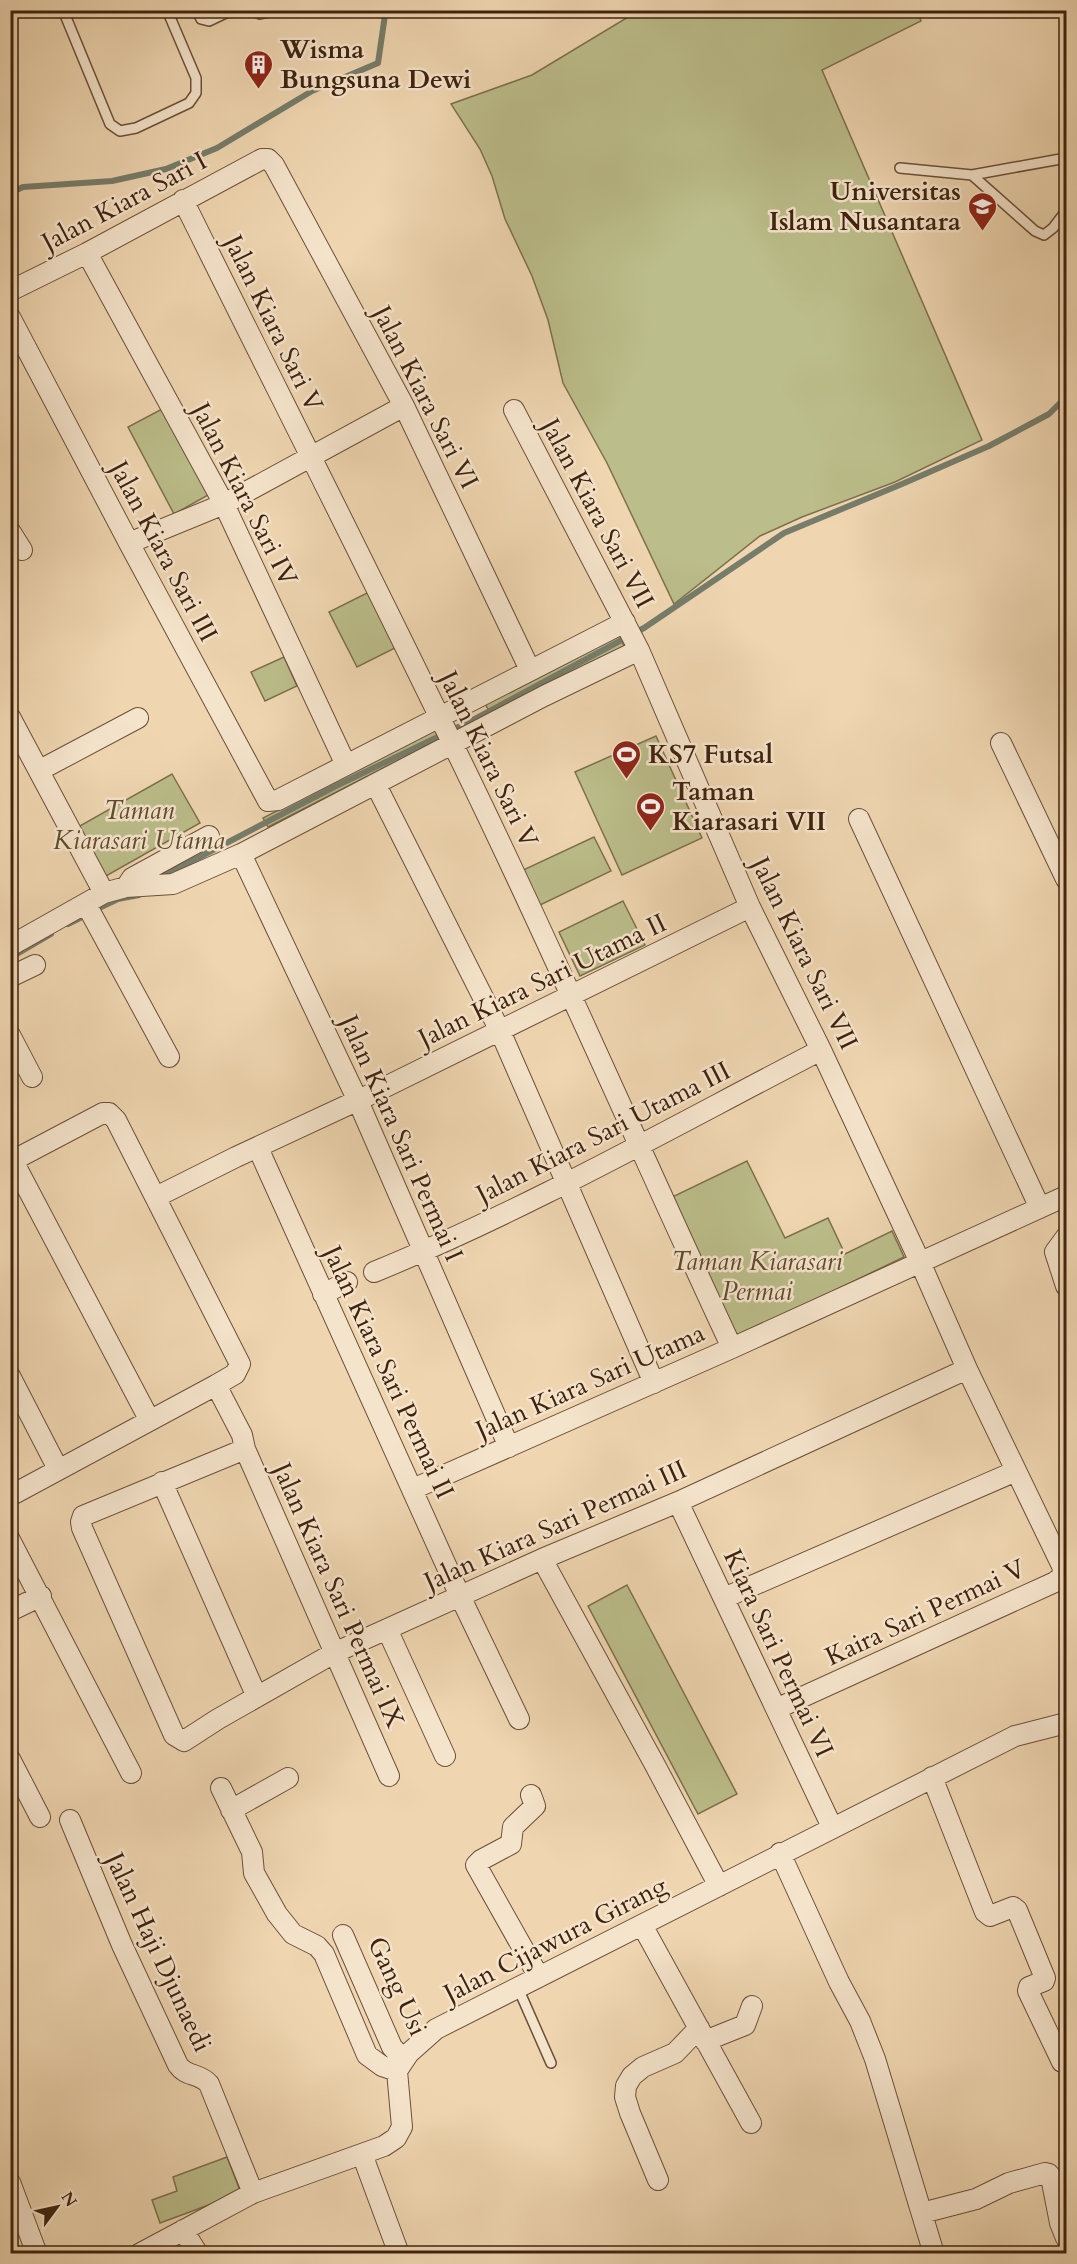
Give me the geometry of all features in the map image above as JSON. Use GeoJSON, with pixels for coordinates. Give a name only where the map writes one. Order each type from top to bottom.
{"type":"FeatureCollection","features":[{"type":"Feature","properties":{"kind":"street","name":"Jalan Kiara Sari I"},"geometry":{"type":"LineString","coordinates":[[10,291],[87,253],[262,159]]}},
{"type":"Feature","properties":{"kind":"street","name":"Jalan Kiara Sari VI"},"geometry":{"type":"LineString","coordinates":[[262,159],[268,159],[274,165],[404,406],[530,670]]}},
{"type":"Feature","properties":{"kind":"street","name":"Jalan Kiara Sari V"},"geometry":{"type":"LineString","coordinates":[[183,200],[446,731],[571,994],[732,1348]]}},
{"type":"Feature","properties":{"kind":"street","name":"Jalan Kiara Sari IV"},"geometry":{"type":"LineString","coordinates":[[87,253],[224,504],[346,765]]}},
{"type":"Feature","properties":{"kind":"street","name":"Jalan Kiara Sari III"},"geometry":{"type":"LineString","coordinates":[[10,317],[265,797],[268,801],[278,800],[346,765]]}},
{"type":"Feature","properties":{"kind":"street"},"geometry":{"type":"LineString","coordinates":[[129,543],[224,504],[404,406]]}},
{"type":"Feature","properties":{"kind":"street","name":"Jalan Kiara Sari VII"},"geometry":{"type":"LineString","coordinates":[[514,410],[632,636],[750,907],[821,1050],[967,1369],[1063,1568],[1062,1576]]}},
{"type":"Feature","properties":{"kind":"street"},"geometry":{"type":"LineString","coordinates":[[10,531],[22,550]]}},
{"type":"Feature","properties":{"kind":"street"},"geometry":{"type":"LineString","coordinates":[[10,946],[104,893],[172,884],[241,854],[376,785],[530,670],[632,636]]}},
{"type":"Feature","properties":{"kind":"street"},"geometry":{"type":"LineString","coordinates":[[346,765],[446,731],[632,636]]}},
{"type":"Feature","properties":{"kind":"street"},"geometry":{"type":"LineString","coordinates":[[10,717],[104,893]]}},
{"type":"Feature","properties":{"kind":"street"},"geometry":{"type":"LineString","coordinates":[[40,770],[138,718]]}},
{"type":"Feature","properties":{"kind":"street"},"geometry":{"type":"LineString","coordinates":[[1000,743],[1066,879]]}},
{"type":"Feature","properties":{"kind":"street"},"geometry":{"type":"LineString","coordinates":[[376,785],[500,1031],[654,1383]]}},
{"type":"Feature","properties":{"kind":"street"},"geometry":{"type":"LineString","coordinates":[[859,819],[1040,1208]]}},
{"type":"Feature","properties":{"kind":"street"},"geometry":{"type":"LineString","coordinates":[[142,887],[132,878],[209,836]]}},
{"type":"Feature","properties":{"kind":"street","name":"Jalan Kiara Sari Permai I"},"geometry":{"type":"LineString","coordinates":[[241,854],[358,1101],[509,1447]]}},
{"type":"Feature","properties":{"kind":"street"},"geometry":{"type":"LineString","coordinates":[[86,904],[169,1057]]}},
{"type":"Feature","properties":{"kind":"street","name":"Jalan Kiara Sari Utama II"},"geometry":{"type":"LineString","coordinates":[[358,1101],[750,907]]}},
{"type":"Feature","properties":{"kind":"street"},"geometry":{"type":"LineString","coordinates":[[10,977],[35,964]]}},
{"type":"Feature","properties":{"kind":"street"},"geometry":{"type":"LineString","coordinates":[[10,1035],[32,1077]]}},
{"type":"Feature","properties":{"kind":"street","name":"Jalan Kiara Sari Utama III"},"geometry":{"type":"LineString","coordinates":[[374,1272],[425,1251],[567,1183],[821,1050]]}},
{"type":"Feature","properties":{"kind":"street"},"geometry":{"type":"LineString","coordinates":[[156,1197],[358,1101]]}},
{"type":"Feature","properties":{"kind":"street"},"geometry":{"type":"LineString","coordinates":[[10,1496],[149,1419],[216,1385],[235,1374],[240,1364],[116,1120],[109,1113],[103,1113],[12,1161],[149,1419]]}},
{"type":"Feature","properties":{"kind":"street","name":"Jalan Kiara Sari Permai II"},"geometry":{"type":"LineString","coordinates":[[258,1148],[460,1596],[519,1719]]}},
{"type":"Feature","properties":{"kind":"street","name":"Jalan Kiara Sari Utama"},"geometry":{"type":"LineString","coordinates":[[413,1489],[654,1383],[1066,1196]]}},
{"type":"Feature","properties":{"kind":"street"},"geometry":{"type":"LineString","coordinates":[[1066,1237],[1055,1252],[1066,1287]]}},
{"type":"Feature","properties":{"kind":"street"},"geometry":{"type":"LineString","coordinates":[[323,1294],[347,1282]]}},
{"type":"Feature","properties":{"kind":"street","name":"Jalan Kiara Sari Permai III"},"geometry":{"type":"LineString","coordinates":[[162,1482],[83,1516],[81,1522],[174,1735],[184,1741],[334,1653],[543,1559],[678,1502],[967,1369]]}},
{"type":"Feature","properties":{"kind":"street"},"geometry":{"type":"LineString","coordinates":[[10,1376],[58,1469]]}},
{"type":"Feature","properties":{"kind":"street","name":"Jalan Kiara Sari Permai IX"},"geometry":{"type":"LineString","coordinates":[[216,1385],[389,1776]]}},
{"type":"Feature","properties":{"kind":"street"},"geometry":{"type":"LineString","coordinates":[[243,1442],[162,1482],[257,1697]]}},
{"type":"Feature","properties":{"kind":"street"},"geometry":{"type":"LineString","coordinates":[[723,1598],[1016,1471]]}},
{"type":"Feature","properties":{"kind":"street","name":"Kiara Sari Permai VI"},"geometry":{"type":"LineString","coordinates":[[678,1502],[832,1827]]}},
{"type":"Feature","properties":{"kind":"street"},"geometry":{"type":"LineString","coordinates":[[10,1540],[131,1773]]}},
{"type":"Feature","properties":{"kind":"street"},"geometry":{"type":"LineString","coordinates":[[543,1559],[719,1886]]}},
{"type":"Feature","properties":{"kind":"street","name":"Kaira Sari Permai V"},"geometry":{"type":"LineString","coordinates":[[776,1709],[1044,1587],[1062,1576]]}},
{"type":"Feature","properties":{"kind":"street"},"geometry":{"type":"LineString","coordinates":[[10,1611],[41,1596]]}},
{"type":"Feature","properties":{"kind":"street"},"geometry":{"type":"LineString","coordinates":[[387,1629],[445,1756]]}},
{"type":"Feature","properties":{"kind":"street","name":"Jalan Cijawura Girang"},"geometry":{"type":"LineString","coordinates":[[400,2066],[436,2029],[1015,1736],[1066,1723]]}},
{"type":"Feature","properties":{"kind":"street"},"geometry":{"type":"LineString","coordinates":[[10,1759],[40,1817]]}},
{"type":"Feature","properties":{"kind":"street"},"geometry":{"type":"LineString","coordinates":[[932,1777],[985,1912],[990,1916],[1013,1907],[1017,1910],[1046,1978],[1029,1987],[1028,1991],[1062,2062]]}},
{"type":"Feature","properties":{"kind":"street"},"geometry":{"type":"LineString","coordinates":[[231,1810],[288,1778]]}},
{"type":"Feature","properties":{"kind":"street"},"geometry":{"type":"LineString","coordinates":[[139,2253],[253,2193],[384,2146],[396,2138],[402,2127],[400,2066],[382,2066],[367,2055],[324,1954],[317,1946],[293,1934],[277,1914],[254,1873],[252,1852],[220,1788]]}},
{"type":"Feature","properties":{"kind":"street"},"geometry":{"type":"LineString","coordinates":[[531,1796],[535,1806],[513,1827],[511,1844],[476,1865],[539,1977]]}},
{"type":"Feature","properties":{"kind":"street","name":"Jalan Haji Djunaedi"},"geometry":{"type":"LineString","coordinates":[[70,1820],[122,1945],[178,2065],[186,2073],[199,2076],[209,2084],[253,2193]]}},
{"type":"Feature","properties":{"kind":"street"},"geometry":{"type":"LineString","coordinates":[[780,1853],[839,1982],[860,2020],[875,2060],[934,2253]]}},
{"type":"Feature","properties":{"kind":"street"},"geometry":{"type":"LineString","coordinates":[[642,1925],[751,2123]]}},
{"type":"Feature","properties":{"kind":"street","name":"Gang Usi"},"geometry":{"type":"LineString","coordinates":[[344,1935],[400,2066]]}},
{"type":"Feature","properties":{"kind":"street"},"geometry":{"type":"LineString","coordinates":[[658,2180],[630,2112],[625,2097],[626,2086],[632,2076],[643,2067],[675,2053],[702,2035],[746,2025],[752,2006]]}},
{"type":"Feature","properties":{"kind":"street"},"geometry":{"type":"LineString","coordinates":[[362,2154],[399,2253]]}},
{"type":"Feature","properties":{"kind":"street"},"geometry":{"type":"LineString","coordinates":[[922,2213],[976,2199],[1009,2183],[1045,2173],[1051,2177],[1060,2223],[1066,2238]]}},
{"type":"Feature","properties":{"kind":"street"},"geometry":{"type":"LineString","coordinates":[[10,2182],[37,2253]]}},
{"type":"Feature","properties":{"kind":"street"},"geometry":{"type":"LineString","coordinates":[[183,2230],[198,2253]]}},
{"type":"Feature","properties":{"kind":"lane"},"geometry":{"type":"LineString","coordinates":[[63,10],[110,124],[120,131],[136,128],[189,103],[196,93],[196,78],[167,10]]}},
{"type":"Feature","properties":{"kind":"lane"},"geometry":{"type":"LineString","coordinates":[[197,10],[201,19],[209,21],[232,10]]}},
{"type":"Feature","properties":{"kind":"lane"},"geometry":{"type":"LineString","coordinates":[[251,10],[260,14],[279,10]]}},
{"type":"Feature","properties":{"kind":"lane"},"geometry":{"type":"LineString","coordinates":[[900,168],[972,175],[1066,158]]}},
{"type":"Feature","properties":{"kind":"lane"},"geometry":{"type":"LineString","coordinates":[[972,175],[1035,231],[1044,235],[1053,228],[1066,211]]}},
{"type":"Feature","properties":{"kind":"lane"},"geometry":{"type":"LineString","coordinates":[[518,1988],[552,2063]]}},
{"type":"Feature","properties":{"kind":"green space"},"geometry":{"type":"Polygon","coordinates":[[[638,11],[917,11],[921,21],[822,70],[982,440],[895,482],[802,517],[760,536],[674,604],[607,463],[563,383],[548,320],[532,276],[505,219],[492,176],[480,149],[451,104],[532,75],[638,11]]]}},
{"type":"Feature","properties":{"kind":"green space"},"geometry":{"type":"Polygon","coordinates":[[[164,408],[210,494],[174,514],[128,427],[164,408]]]}},
{"type":"Feature","properties":{"kind":"green space"},"geometry":{"type":"Polygon","coordinates":[[[369,592],[397,647],[357,667],[329,612],[369,592]]]}},
{"type":"Feature","properties":{"kind":"green space"},"geometry":{"type":"Polygon","coordinates":[[[616,627],[628,656],[495,722],[482,698],[616,627]]]}},
{"type":"Feature","properties":{"kind":"green space"},"geometry":{"type":"Polygon","coordinates":[[[284,657],[297,686],[265,701],[251,672],[284,657]]]}},
{"type":"Feature","properties":{"kind":"green space"},"geometry":{"type":"Polygon","coordinates":[[[435,729],[440,739],[268,827],[263,818],[435,729]]]}},
{"type":"Feature","properties":{"kind":"green space"},"geometry":{"type":"Polygon","coordinates":[[[656,736],[702,838],[622,875],[575,772],[656,736]]]}},
{"type":"Feature","properties":{"kind":"green space","name":"Taman Kiarasari Utama"},"geometry":{"type":"Polygon","coordinates":[[[172,774],[200,823],[106,876],[78,827],[172,774]]]}},
{"type":"Feature","properties":{"kind":"green space"},"geometry":{"type":"Polygon","coordinates":[[[594,837],[611,871],[538,906],[521,871],[594,837]]]}},
{"type":"Feature","properties":{"kind":"green space"},"geometry":{"type":"Polygon","coordinates":[[[623,901],[645,945],[580,976],[559,932],[623,901]]]}},
{"type":"Feature","properties":{"kind":"green space","name":"Taman Kiarasari Permai"},"geometry":{"type":"Polygon","coordinates":[[[747,1161],[785,1238],[828,1218],[845,1254],[892,1231],[904,1257],[735,1338],[668,1199],[747,1161]]]}},
{"type":"Feature","properties":{"kind":"green space"},"geometry":{"type":"Polygon","coordinates":[[[627,1585],[737,1794],[698,1814],[588,1606],[627,1585]]]}},
{"type":"Feature","properties":{"kind":"green space"},"geometry":{"type":"Polygon","coordinates":[[[227,2157],[241,2193],[160,2223],[152,2200],[177,2191],[173,2177],[227,2157]]]}},
{"type":"Feature","properties":{"kind":"waterway"},"geometry":{"type":"LineString","coordinates":[[10,193],[23,187],[112,181],[166,169],[217,148],[312,91],[378,63],[385,15]]}},
{"type":"Feature","properties":{"kind":"waterway"},"geometry":{"type":"LineString","coordinates":[[154,876],[169,873],[336,786],[473,720],[644,628],[784,533],[989,446],[1049,414],[1066,397]]}},
{"type":"Feature","properties":{"kind":"waterway"},"geometry":{"type":"LineString","coordinates":[[99,908],[118,899],[139,895]]}},
{"type":"Feature","properties":{"kind":"waterway"},"geometry":{"type":"LineString","coordinates":[[68,924],[86,915]]}},
{"type":"Feature","properties":{"kind":"waterway"},"geometry":{"type":"LineString","coordinates":[[10,958],[51,934]]}},
{"type":"Feature","properties":{"kind":"place","name":"Wisma Bungsuna Dewi"},"geometry":{"type":"Point","coordinates":[259,90]}},
{"type":"Feature","properties":{"kind":"place","name":"Universitas Islam Nusantara"},"geometry":{"type":"Point","coordinates":[982,232]}},
{"type":"Feature","properties":{"kind":"place","name":"KS7 Futsal"},"geometry":{"type":"Point","coordinates":[627,780]}},
{"type":"Feature","properties":{"kind":"place","name":"Taman Kiarasari VII"},"geometry":{"type":"Point","coordinates":[651,832]}}]}
